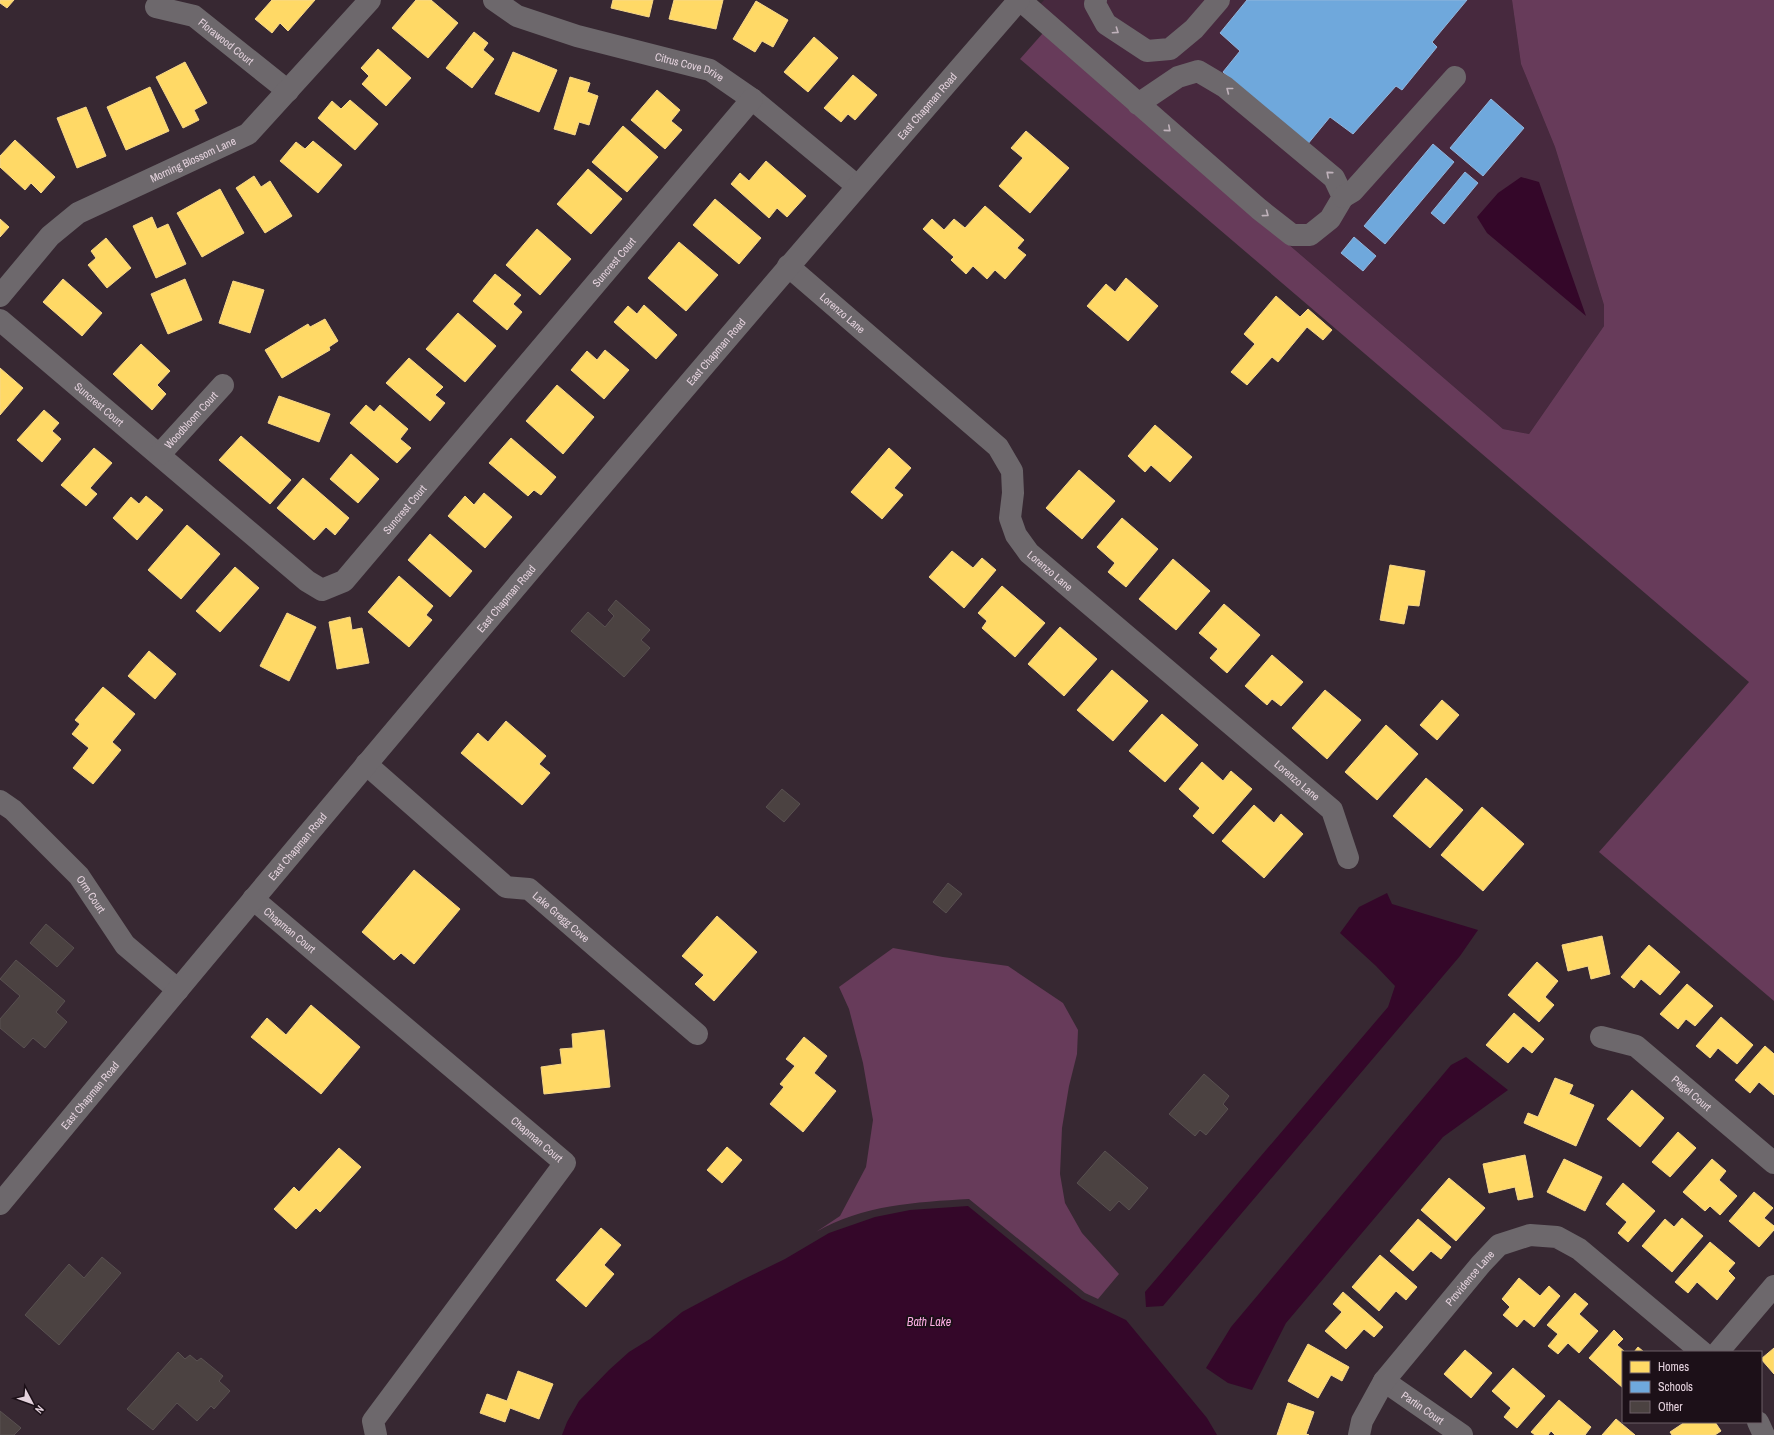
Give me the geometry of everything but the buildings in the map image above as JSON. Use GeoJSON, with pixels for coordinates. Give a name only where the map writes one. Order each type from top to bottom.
{"type":"FeatureCollection","features":[{"type":"Feature","properties":{"kind":"street","name":"Morning Blossom Lane"},"geometry":{"type":"LineString","coordinates":[[0,296],[50,236],[78,213],[248,134],[370,0]]}},
{"type":"Feature","properties":{"kind":"street","name":"Citrus Cove Drive"},"geometry":{"type":"LineString","coordinates":[[494,0],[517,16],[578,36],[710,70],[752,99],[857,186]]}},
{"type":"Feature","properties":{"kind":"street"},"geometry":{"type":"LineString","coordinates":[[1019,0],[1259,209],[1292,235],[1310,235],[1330,219],[1343,196],[1353,191],[1455,77]]}},
{"type":"Feature","properties":{"kind":"street","name":"East Chapman Road"},"geometry":{"type":"LineString","coordinates":[[0,1204],[361,770],[788,266],[1019,0]]}},
{"type":"Feature","properties":{"kind":"street"},"geometry":{"type":"LineString","coordinates":[[1096,0],[1095,4],[1106,24],[1147,51],[1170,49],[1194,29],[1219,0]]}},
{"type":"Feature","properties":{"kind":"street","name":"Florawood Court"},"geometry":{"type":"LineString","coordinates":[[156,7],[194,16],[288,91]]}},
{"type":"Feature","properties":{"kind":"street"},"geometry":{"type":"LineString","coordinates":[[1138,104],[1178,77],[1198,71],[1225,87],[1334,178],[1343,196]]}},
{"type":"Feature","properties":{"kind":"street","name":"Suncrest Court"},"geometry":{"type":"LineString","coordinates":[[0,320],[160,454],[308,581],[322,590],[344,581],[752,99]]}},
{"type":"Feature","properties":{"kind":"street","name":"Lorenzo Lane"},"geometry":{"type":"LineString","coordinates":[[788,266],[998,447],[1012,471],[1013,493],[1010,518],[1016,535],[1029,553],[1332,810],[1348,858]]}},
{"type":"Feature","properties":{"kind":"street","name":"Woodbloom Court"},"geometry":{"type":"LineString","coordinates":[[160,454],[223,385]]}},
{"type":"Feature","properties":{"kind":"street","name":"Lake Gregg Cove"},"geometry":{"type":"LineString","coordinates":[[361,770],[506,887],[529,889],[697,1034]]}},
{"type":"Feature","properties":{"kind":"street","name":"Orm Court"},"geometry":{"type":"LineString","coordinates":[[0,801],[45,842],[79,876],[125,945],[178,990]]}},
{"type":"Feature","properties":{"kind":"street","name":"Chapman Court"},"geometry":{"type":"LineString","coordinates":[[253,899],[565,1163],[373,1421],[376,1435]]}},
{"type":"Feature","properties":{"kind":"street","name":"Pegel Court"},"geometry":{"type":"LineString","coordinates":[[1601,1037],[1636,1046],[1774,1163]]}},
{"type":"Feature","properties":{"kind":"street","name":"Providence Lane"},"geometry":{"type":"LineString","coordinates":[[1359,1435],[1362,1421],[1384,1382],[1481,1264],[1499,1245],[1530,1234],[1557,1237],[1579,1249],[1701,1351]]}},
{"type":"Feature","properties":{"kind":"street"},"geometry":{"type":"LineString","coordinates":[[1719,1351],[1774,1286]]}},
{"type":"Feature","properties":{"kind":"street","name":"Partin Court"},"geometry":{"type":"LineString","coordinates":[[1384,1382],[1462,1435]]}},
{"type":"Feature","properties":{"kind":"street"},"geometry":{"type":"LineString","coordinates":[[1758,1423],[1764,1435]]}},
{"type":"Feature","properties":{"kind":"shaded area"},"geometry":{"type":"Polygon","coordinates":[[[1044,0],[1512,0],[1521,64],[1555,147],[1604,305],[1604,326],[1529,434],[1503,429],[1027,19],[1044,0]]]}},
{"type":"Feature","properties":{"kind":"shaded area"},"geometry":{"type":"Polygon","coordinates":[[[1512,0],[1774,0],[1774,1001],[1599,852],[1749,682],[1020,59],[1043,33],[1503,429],[1529,434],[1604,326],[1604,305],[1555,147],[1521,64],[1512,0]]]}},
{"type":"Feature","properties":{"kind":"shaded area"},"geometry":{"type":"Polygon","coordinates":[[[893,948],[1008,966],[1063,1003],[1078,1030],[1077,1054],[1069,1086],[1062,1128],[1060,1174],[1065,1203],[1082,1233],[1119,1274],[1098,1299],[1085,1293],[969,1199],[890,1206],[871,1210],[834,1223],[816,1232],[840,1216],[866,1167],[873,1120],[863,1063],[849,1009],[839,987],[893,948]]]}},
{"type":"Feature","properties":{"kind":"water"},"geometry":{"type":"Polygon","coordinates":[[[1521,177],[1539,182],[1586,316],[1487,233],[1477,217],[1498,193],[1521,177]]]}},
{"type":"Feature","properties":{"kind":"water"},"geometry":{"type":"Polygon","coordinates":[[[1387,893],[1392,904],[1478,930],[1460,956],[1163,1306],[1146,1307],[1145,1292],[1388,1007],[1395,986],[1376,966],[1340,933],[1359,907],[1387,893]]]}},
{"type":"Feature","properties":{"kind":"water"},"geometry":{"type":"Polygon","coordinates":[[[1466,1057],[1508,1090],[1443,1137],[1286,1323],[1252,1390],[1228,1383],[1206,1368],[1231,1327],[1451,1065],[1466,1057]]]}},
{"type":"Feature","properties":{"kind":"water","name":"Bath Lake"},"geometry":{"type":"Polygon","coordinates":[[[968,1206],[1082,1299],[1126,1320],[1207,1418],[1217,1435],[562,1435],[567,1422],[579,1401],[609,1370],[629,1352],[650,1339],[682,1312],[785,1259],[829,1233],[875,1217],[910,1210],[968,1206]]]}}]}
